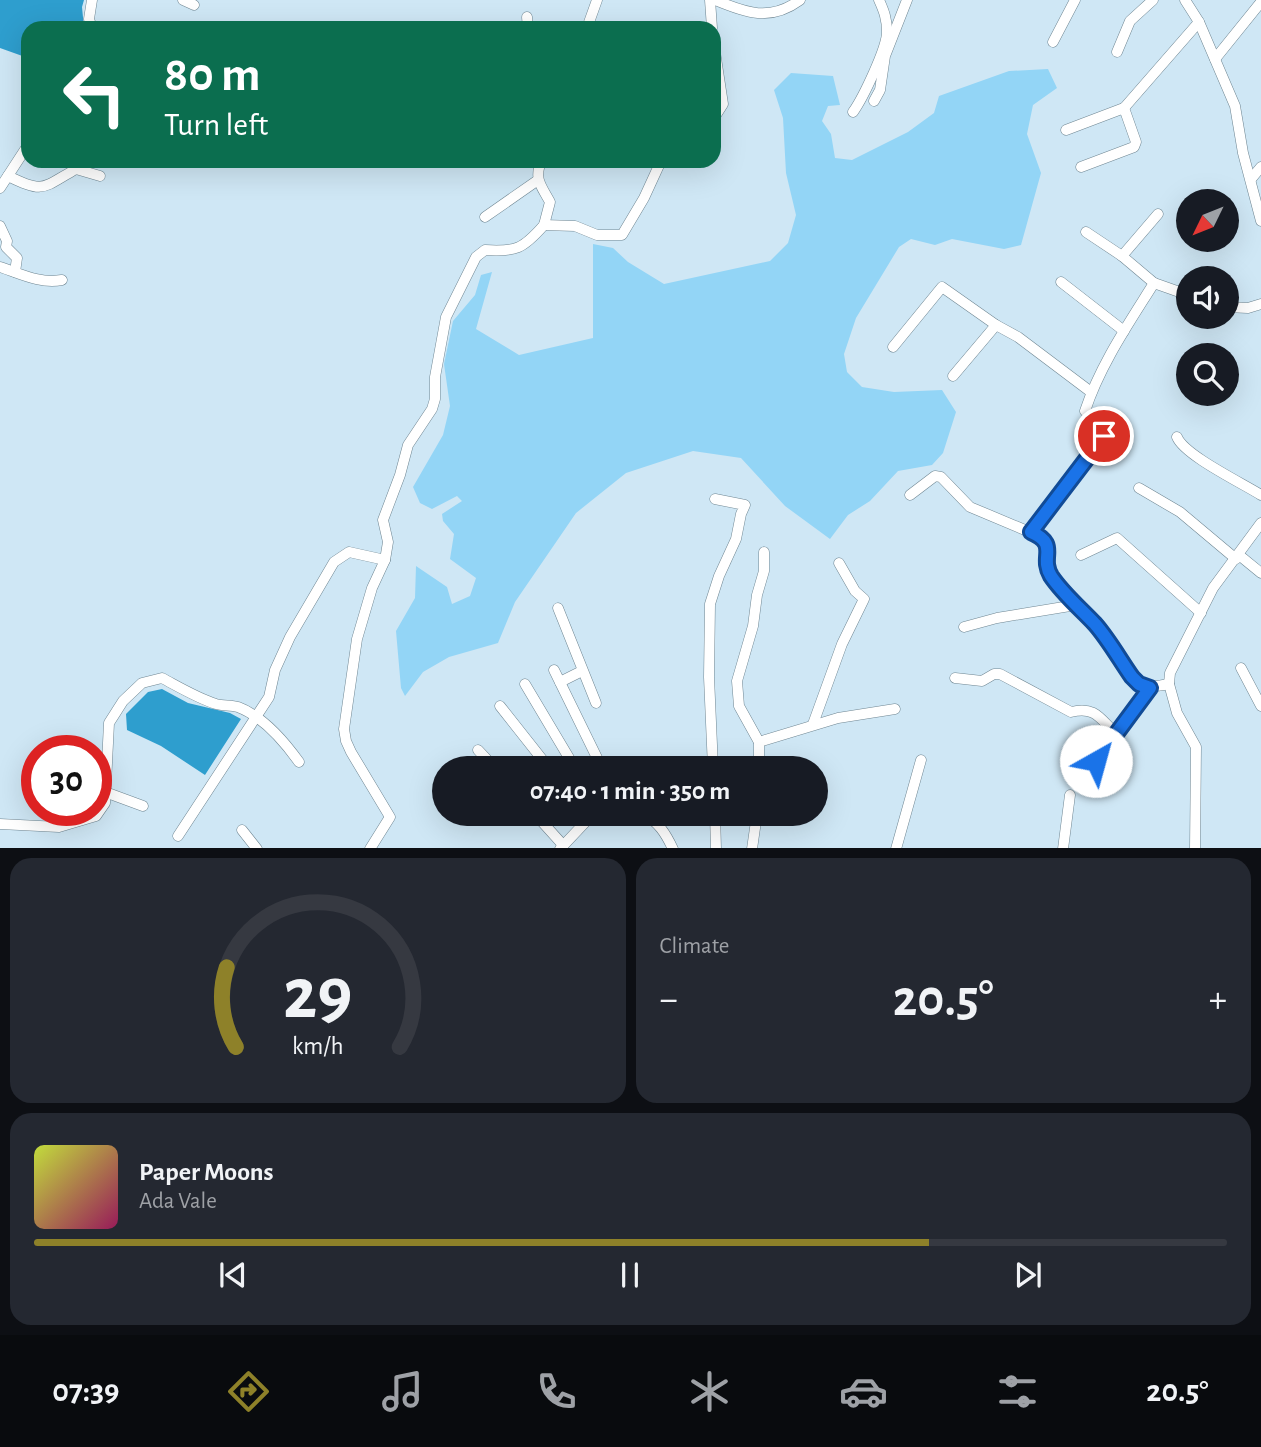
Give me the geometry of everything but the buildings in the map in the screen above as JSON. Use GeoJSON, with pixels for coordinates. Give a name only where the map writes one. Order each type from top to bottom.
{"type":"FeatureCollection","features":[{"type":"Feature","properties":{"kind":"street"},"geometry":{"type":"LineString","coordinates":[[90,21],[92,0]]}},
{"type":"Feature","properties":{"kind":"street"},"geometry":{"type":"LineString","coordinates":[[183,0],[194,5]]}},
{"type":"Feature","properties":{"kind":"street"},"geometry":{"type":"LineString","coordinates":[[590,21],[597,0]]}},
{"type":"Feature","properties":{"kind":"street"},"geometry":{"type":"LineString","coordinates":[[712,21],[712,0],[744,12],[767,14],[781,12],[800,0]]}},
{"type":"Feature","properties":{"kind":"street"},"geometry":{"type":"LineString","coordinates":[[853,112],[862,100],[887,35],[886,15],[879,0]]}},
{"type":"Feature","properties":{"kind":"street"},"geometry":{"type":"LineString","coordinates":[[874,101],[880,90],[885,56],[907,0]]}},
{"type":"Feature","properties":{"kind":"street"},"geometry":{"type":"LineString","coordinates":[[1053,42],[1076,0]]}},
{"type":"Feature","properties":{"kind":"street"},"geometry":{"type":"LineString","coordinates":[[1117,52],[1130,21],[1153,0]]}},
{"type":"Feature","properties":{"kind":"street"},"geometry":{"type":"LineString","coordinates":[[1185,0],[1199,22],[1235,106],[1243,153],[1261,221]]}},
{"type":"Feature","properties":{"kind":"street"},"geometry":{"type":"LineString","coordinates":[[1215,59],[1261,2]]}},
{"type":"Feature","properties":{"kind":"street"},"geometry":{"type":"LineString","coordinates":[[1066,130],[1124,108],[1199,22]]}},
{"type":"Feature","properties":{"kind":"street"},"geometry":{"type":"LineString","coordinates":[[1081,167],[1134,147],[1136,142],[1124,108]]}},
{"type":"Feature","properties":{"kind":"street"},"geometry":{"type":"LineString","coordinates":[[0,188],[21,156]]}},
{"type":"Feature","properties":{"kind":"street"},"geometry":{"type":"LineString","coordinates":[[1251,179],[1261,167]]}},
{"type":"Feature","properties":{"kind":"street"},"geometry":{"type":"LineString","coordinates":[[371,848],[390,817],[351,752],[344,729],[357,639],[372,588],[385,559],[388,542],[383,520],[401,475],[408,445],[432,409],[446,317],[476,257],[485,250],[510,251],[527,244],[544,225],[550,202],[538,180],[538,168]]}},
{"type":"Feature","properties":{"kind":"street"},"geometry":{"type":"LineString","coordinates":[[544,225],[575,226],[597,235],[622,235],[658,168]]}},
{"type":"Feature","properties":{"kind":"street"},"geometry":{"type":"LineString","coordinates":[[8,176],[33,188],[44,187],[76,169],[100,176]]}},
{"type":"Feature","properties":{"kind":"street"},"geometry":{"type":"LineString","coordinates":[[485,216],[538,180]]}},
{"type":"Feature","properties":{"kind":"street"},"geometry":{"type":"LineString","coordinates":[[1122,256],[1158,214]]}},
{"type":"Feature","properties":{"kind":"street"},"geometry":{"type":"LineString","coordinates":[[1,230],[7,241],[6,247],[17,258],[15,272]]}},
{"type":"Feature","properties":{"kind":"street"},"geometry":{"type":"LineString","coordinates":[[1086,232],[1122,256],[1154,283],[1176,291]]}},
{"type":"Feature","properties":{"kind":"street"},"geometry":{"type":"LineString","coordinates":[[0,267],[37,280],[62,280]]}},
{"type":"Feature","properties":{"kind":"street"},"geometry":{"type":"LineString","coordinates":[[1060,282],[1124,331]]}},
{"type":"Feature","properties":{"kind":"street"},"geometry":{"type":"LineString","coordinates":[[1031,532],[1104,436],[1103,429],[1085,411],[1091,392],[1154,283]]}},
{"type":"Feature","properties":{"kind":"street"},"geometry":{"type":"LineString","coordinates":[[893,347],[942,288],[1018,337],[1091,392]]}},
{"type":"Feature","properties":{"kind":"street"},"geometry":{"type":"LineString","coordinates":[[1239,308],[1261,304]]}},
{"type":"Feature","properties":{"kind":"street"},"geometry":{"type":"LineString","coordinates":[[953,376],[996,325]]}},
{"type":"Feature","properties":{"kind":"street"},"geometry":{"type":"LineString","coordinates":[[1177,437],[1180,445],[1261,495]]}},
{"type":"Feature","properties":{"kind":"street"},"geometry":{"type":"LineString","coordinates":[[910,495],[935,476],[941,477],[970,507],[1044,538],[1048,546],[1047,569],[1059,587],[1097,626],[1132,677],[1139,684],[1150,688],[1169,684]]}},
{"type":"Feature","properties":{"kind":"street"},"geometry":{"type":"LineString","coordinates":[[1139,488],[1180,512],[1261,573]]}},
{"type":"Feature","properties":{"kind":"street"},"geometry":{"type":"LineString","coordinates":[[712,756],[709,604],[736,540],[745,505],[715,499]]}},
{"type":"Feature","properties":{"kind":"street"},"geometry":{"type":"LineString","coordinates":[[1195,848],[1196,747],[1177,713],[1169,684],[1170,673],[1213,588],[1261,523]]}},
{"type":"Feature","properties":{"kind":"street"},"geometry":{"type":"LineString","coordinates":[[1082,555],[1117,538],[1201,613]]}},
{"type":"Feature","properties":{"kind":"street"},"geometry":{"type":"LineString","coordinates":[[178,836],[269,697],[275,670],[290,637],[334,562],[349,552],[385,559]]}},
{"type":"Feature","properties":{"kind":"street"},"geometry":{"type":"LineString","coordinates":[[759,756],[759,742],[738,706],[737,681],[753,626],[757,595],[764,572],[764,552]]}},
{"type":"Feature","properties":{"kind":"street"},"geometry":{"type":"LineString","coordinates":[[813,724],[842,644],[863,599],[855,591],[839,563]]}},
{"type":"Feature","properties":{"kind":"street"},"geometry":{"type":"LineString","coordinates":[[964,627],[997,618],[1076,605]]}},
{"type":"Feature","properties":{"kind":"street"},"geometry":{"type":"LineString","coordinates":[[558,608],[596,703]]}},
{"type":"Feature","properties":{"kind":"street"},"geometry":{"type":"LineString","coordinates":[[1241,668],[1261,706]]}},
{"type":"Feature","properties":{"kind":"street"},"geometry":{"type":"LineString","coordinates":[[554,670],[596,756]]}},
{"type":"Feature","properties":{"kind":"street"},"geometry":{"type":"LineString","coordinates":[[560,682],[582,671]]}},
{"type":"Feature","properties":{"kind":"street"},"geometry":{"type":"LineString","coordinates":[[955,678],[982,681],[994,674],[1000,674],[1071,712],[1083,709],[1093,711],[1117,735]]}},
{"type":"Feature","properties":{"kind":"street"},"geometry":{"type":"LineString","coordinates":[[107,735],[109,723],[123,701],[142,683],[162,678],[198,697],[237,707],[256,717],[288,747],[299,762]]}},
{"type":"Feature","properties":{"kind":"street"},"geometry":{"type":"LineString","coordinates":[[526,684],[568,756]]}},
{"type":"Feature","properties":{"kind":"street"},"geometry":{"type":"LineString","coordinates":[[1096,761],[1150,688]]}},
{"type":"Feature","properties":{"kind":"street"},"geometry":{"type":"LineString","coordinates":[[500,706],[540,756]]}},
{"type":"Feature","properties":{"kind":"street"},"geometry":{"type":"LineString","coordinates":[[759,742],[813,724],[895,709]]}},
{"type":"Feature","properties":{"kind":"street"},"geometry":{"type":"LineString","coordinates":[[478,750],[484,756]]}},
{"type":"Feature","properties":{"kind":"street"},"geometry":{"type":"LineString","coordinates":[[896,848],[920,760]]}},
{"type":"Feature","properties":{"kind":"street"},"geometry":{"type":"LineString","coordinates":[[112,795],[143,806]]}},
{"type":"Feature","properties":{"kind":"street"},"geometry":{"type":"LineString","coordinates":[[1063,848],[1070,795]]}},
{"type":"Feature","properties":{"kind":"street"},"geometry":{"type":"LineString","coordinates":[[0,824],[21,825]]}},
{"type":"Feature","properties":{"kind":"street"},"geometry":{"type":"LineString","coordinates":[[39,826],[63,826]]}},
{"type":"Feature","properties":{"kind":"street"},"geometry":{"type":"LineString","coordinates":[[545,826],[562,847],[579,826]]}},
{"type":"Feature","properties":{"kind":"street"},"geometry":{"type":"LineString","coordinates":[[658,826],[673,848]]}},
{"type":"Feature","properties":{"kind":"street"},"geometry":{"type":"LineString","coordinates":[[715,826],[716,848]]}},
{"type":"Feature","properties":{"kind":"street"},"geometry":{"type":"LineString","coordinates":[[752,848],[755,826]]}},
{"type":"Feature","properties":{"kind":"street"},"geometry":{"type":"LineString","coordinates":[[242,830],[256,848]]}},
{"type":"Feature","properties":{"kind":"shaded area"},"geometry":{"type":"Polygon","coordinates":[[[0,0],[84,0],[83,21],[21,21],[21,56],[0,48],[0,0]]]}},
{"type":"Feature","properties":{"kind":"shaded area"},"geometry":{"type":"Polygon","coordinates":[[[1048,69],[1057,88],[1033,105],[1027,134],[1041,173],[1021,245],[1004,249],[952,239],[935,245],[911,239],[899,247],[856,318],[844,354],[847,372],[862,387],[894,392],[942,390],[956,412],[943,453],[932,465],[898,471],[870,501],[848,515],[830,539],[785,506],[741,458],[693,451],[626,473],[576,513],[515,602],[498,643],[449,657],[423,672],[405,696],[401,688],[396,631],[415,598],[416,566],[447,587],[452,604],[470,596],[476,578],[450,559],[454,534],[443,521],[442,514],[462,501],[457,496],[432,509],[420,503],[413,487],[443,435],[450,406],[444,364],[453,321],[475,295],[481,275],[492,272],[476,329],[519,355],[593,338],[593,244],[613,248],[628,262],[664,284],[770,261],[788,243],[796,215],[786,173],[783,118],[774,90],[791,73],[833,76],[840,105],[828,106],[822,121],[831,134],[835,158],[852,160],[908,132],[934,113],[939,96],[1009,71],[1048,69]]]}},
{"type":"Feature","properties":{"kind":"shaded area"},"geometry":{"type":"Polygon","coordinates":[[[162,689],[188,703],[230,713],[241,719],[205,775],[161,746],[127,730],[126,714],[148,692],[162,689]]]}},
{"type":"Feature","properties":{"kind":"route"},"geometry":{"type":"LineString","coordinates":[[1096,761],[1150,688],[1139,684],[1132,677],[1097,626],[1059,587],[1047,569],[1048,546],[1044,538],[1031,532],[1104,436]]}}]}
